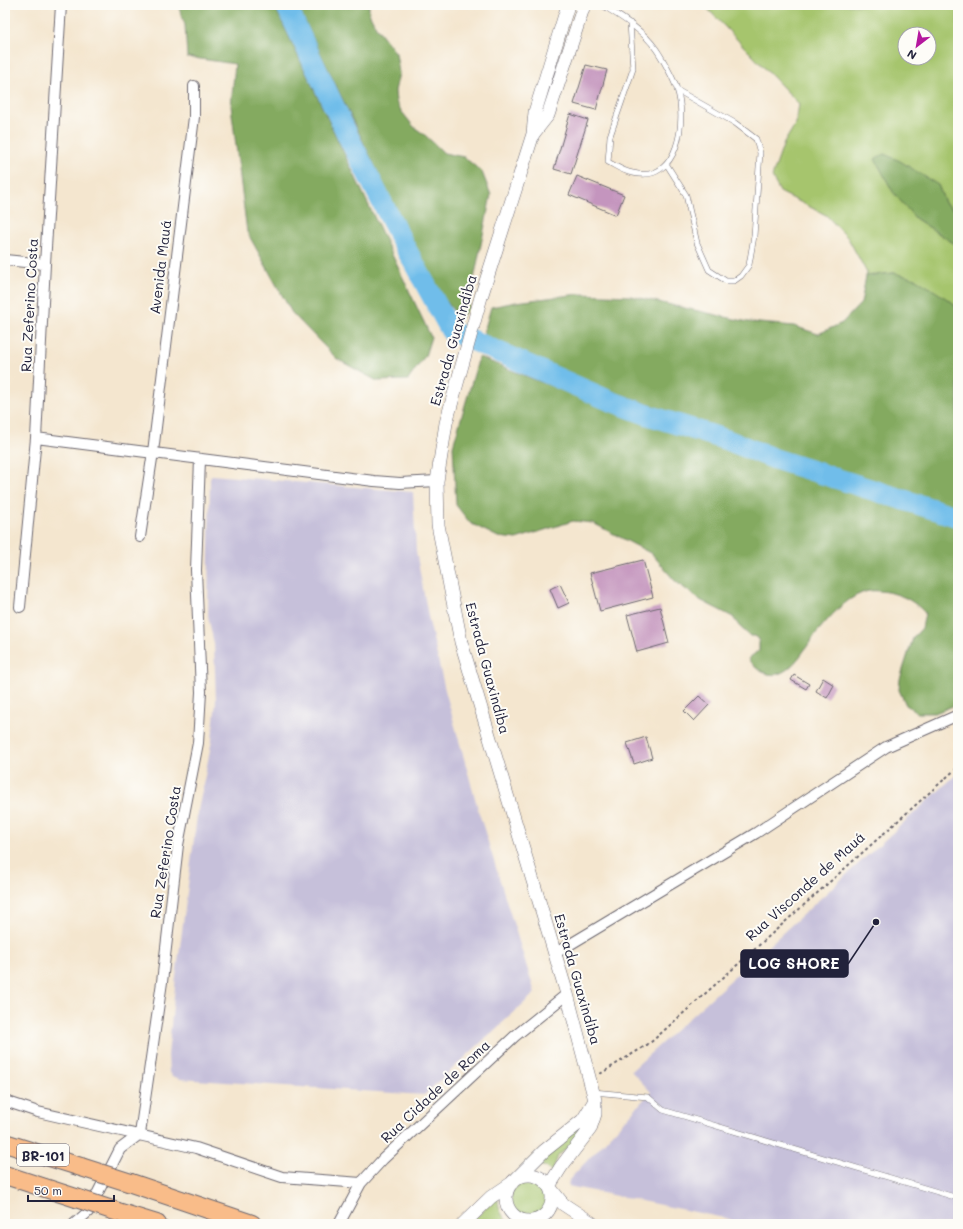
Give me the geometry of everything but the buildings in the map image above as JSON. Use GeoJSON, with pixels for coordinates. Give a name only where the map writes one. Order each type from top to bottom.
{"type":"FeatureCollection","features":[{"type":"Feature","properties":{"kind":"highway","name":"BR-101"},"geometry":{"type":"LineString","coordinates":[[5,1143],[131,1183],[252,1224]]}},
{"type":"Feature","properties":{"kind":"highway","name":"BR-101"},"geometry":{"type":"LineString","coordinates":[[5,1175],[156,1224]]}},
{"type":"Feature","properties":{"kind":"street","name":"Rua Zeferino Costa"},"geometry":{"type":"LineString","coordinates":[[20,607],[36,438],[61,5]]}},
{"type":"Feature","properties":{"kind":"street","name":"Estrada Guaxindiba"},"geometry":{"type":"LineString","coordinates":[[568,5],[535,112],[533,134],[510,203],[446,423],[437,481],[438,525],[461,642],[567,994],[593,1090]]}},
{"type":"Feature","properties":{"kind":"street","name":"Estrada Guaxindiba"},"geometry":{"type":"LineString","coordinates":[[533,134],[548,115],[584,5]]}},
{"type":"Feature","properties":{"kind":"street","name":"Avenida Mauá"},"geometry":{"type":"LineString","coordinates":[[140,536],[153,452],[194,117],[194,86]]}},
{"type":"Feature","properties":{"kind":"street"},"geometry":{"type":"LineString","coordinates":[[5,260],[45,264]]}},
{"type":"Feature","properties":{"kind":"street"},"geometry":{"type":"LineString","coordinates":[[36,438],[374,481],[400,483],[437,481]]}},
{"type":"Feature","properties":{"kind":"street","name":"Rua Zeferino Costa"},"geometry":{"type":"LineString","coordinates":[[140,1134],[162,982],[178,845],[198,743],[201,692],[196,570],[200,459]]}},
{"type":"Feature","properties":{"kind":"street"},"geometry":{"type":"LineString","coordinates":[[554,954],[756,833],[886,747],[958,715]]}},
{"type":"Feature","properties":{"kind":"street","name":"Rua Cidade de Roma"},"geometry":{"type":"LineString","coordinates":[[339,1224],[361,1183],[382,1159],[515,1036],[567,994]]}},
{"type":"Feature","properties":{"kind":"street"},"geometry":{"type":"LineString","coordinates":[[463,1224],[491,1197],[514,1180],[544,1151],[582,1120],[593,1090]]}},
{"type":"Feature","properties":{"kind":"street"},"geometry":{"type":"LineString","coordinates":[[593,1090],[595,1114],[590,1130],[561,1167],[550,1188],[552,1204],[548,1211],[543,1217],[534,1223],[518,1219],[508,1209],[506,1195],[514,1180],[533,1175],[540,1178],[550,1188],[563,1204],[596,1223]]}},
{"type":"Feature","properties":{"kind":"street"},"geometry":{"type":"LineString","coordinates":[[5,1101],[38,1112],[140,1134],[196,1148],[282,1177],[361,1183]]}},
{"type":"Feature","properties":{"kind":"street"},"geometry":{"type":"LineString","coordinates":[[74,1224],[88,1212],[120,1149],[140,1134]]}},
{"type":"Feature","properties":{"kind":"street"},"geometry":{"type":"LineString","coordinates":[[578,1224],[596,1223]]}},
{"type":"Feature","properties":{"kind":"lane"},"geometry":{"type":"LineString","coordinates":[[602,5],[630,23],[656,48],[677,90],[682,126],[674,152],[667,164],[657,172],[647,174],[632,174],[608,162],[610,136],[632,69],[630,23]]}},
{"type":"Feature","properties":{"kind":"lane"},"geometry":{"type":"LineString","coordinates":[[667,164],[686,195],[697,244],[709,270],[726,281],[734,281],[741,276],[749,265],[754,236],[760,153],[756,139],[735,123],[677,90]]}},
{"type":"Feature","properties":{"kind":"lane"},"geometry":{"type":"LineString","coordinates":[[593,1090],[648,1097],[663,1110],[958,1198]]}},
{"type":"Feature","properties":{"kind":"path","name":"Rua Visconde de Mauá"},"geometry":{"type":"LineString","coordinates":[[593,1090],[650,1043],[958,767]]}},
{"type":"Feature","properties":{"kind":"shaded area"},"geometry":{"type":"Polygon","coordinates":[[[212,475],[413,492],[416,551],[429,621],[445,690],[480,816],[535,993],[424,1095],[180,1079],[169,1073],[168,1055],[176,977],[197,816],[212,740],[216,701],[214,644],[208,616],[210,479],[212,475]]]}},
{"type":"Feature","properties":{"kind":"shaded area"},"geometry":{"type":"Polygon","coordinates":[[[958,773],[958,1224],[739,1224],[729,1219],[568,1186],[569,1180],[651,1092],[631,1071],[958,773]]]}},
{"type":"Feature","properties":{"kind":"green space"},"geometry":{"type":"Polygon","coordinates":[[[178,5],[274,5],[431,337],[425,356],[408,380],[377,381],[337,359],[292,313],[247,232],[231,106],[235,64],[187,57],[185,25],[178,5]]]}},
{"type":"Feature","properties":{"kind":"green space"},"geometry":{"type":"Polygon","coordinates":[[[297,5],[369,5],[369,13],[376,27],[396,53],[399,73],[395,91],[396,102],[402,112],[414,127],[444,153],[464,157],[482,172],[491,195],[468,309],[460,319],[447,302],[437,295],[297,5]]]}},
{"type":"Feature","properties":{"kind":"green space"},"geometry":{"type":"Polygon","coordinates":[[[704,5],[958,5],[958,102],[955,105],[958,111],[958,213],[945,203],[938,185],[915,218],[958,246],[958,310],[952,302],[894,273],[866,276],[867,273],[848,238],[826,215],[780,192],[772,177],[784,143],[796,123],[799,104],[704,5]]]}},
{"type":"Feature","properties":{"kind":"green space"},"geometry":{"type":"Polygon","coordinates":[[[884,154],[900,161],[938,185],[945,203],[958,213],[958,246],[915,218],[893,192],[875,159],[884,154]]]}},
{"type":"Feature","properties":{"kind":"green space"},"geometry":{"type":"Polygon","coordinates":[[[894,273],[916,279],[952,302],[958,310],[958,513],[782,454],[601,387],[483,335],[491,307],[516,302],[579,294],[631,296],[748,322],[794,326],[818,334],[842,323],[861,303],[866,276],[894,273]]]}},
{"type":"Feature","properties":{"kind":"green space"},"geometry":{"type":"Polygon","coordinates":[[[479,357],[538,381],[657,425],[958,526],[958,704],[935,713],[918,713],[906,705],[899,690],[900,679],[913,638],[922,628],[925,613],[910,600],[902,596],[888,592],[873,591],[855,596],[843,604],[827,620],[794,664],[778,674],[769,674],[759,670],[748,659],[759,650],[759,639],[755,636],[750,636],[739,626],[733,617],[700,600],[675,581],[652,554],[593,523],[573,521],[516,539],[498,537],[470,523],[456,505],[453,446],[479,357]]]}},
{"type":"Feature","properties":{"kind":"green space"},"geometry":{"type":"Polygon","coordinates":[[[588,1119],[573,1143],[558,1156],[552,1172],[546,1167],[537,1164],[588,1119]]]}},
{"type":"Feature","properties":{"kind":"green space"},"geometry":{"type":"Polygon","coordinates":[[[526,1179],[534,1179],[541,1182],[546,1187],[549,1198],[546,1209],[541,1214],[534,1217],[526,1217],[519,1214],[514,1209],[511,1202],[511,1194],[514,1187],[519,1182],[526,1179]]]}},
{"type":"Feature","properties":{"kind":"green space"},"geometry":{"type":"Polygon","coordinates":[[[498,1196],[501,1212],[510,1224],[469,1224],[498,1196]]]}},
{"type":"Feature","properties":{"kind":"waterway"},"geometry":{"type":"LineString","coordinates":[[286,5],[349,138],[405,247],[451,331],[608,400],[648,415],[727,440],[775,459],[958,517]]}},
{"type":"Feature","properties":{"kind":"place","name":"LOG SHORE"},"geometry":{"type":"Point","coordinates":[876,922]}}]}
